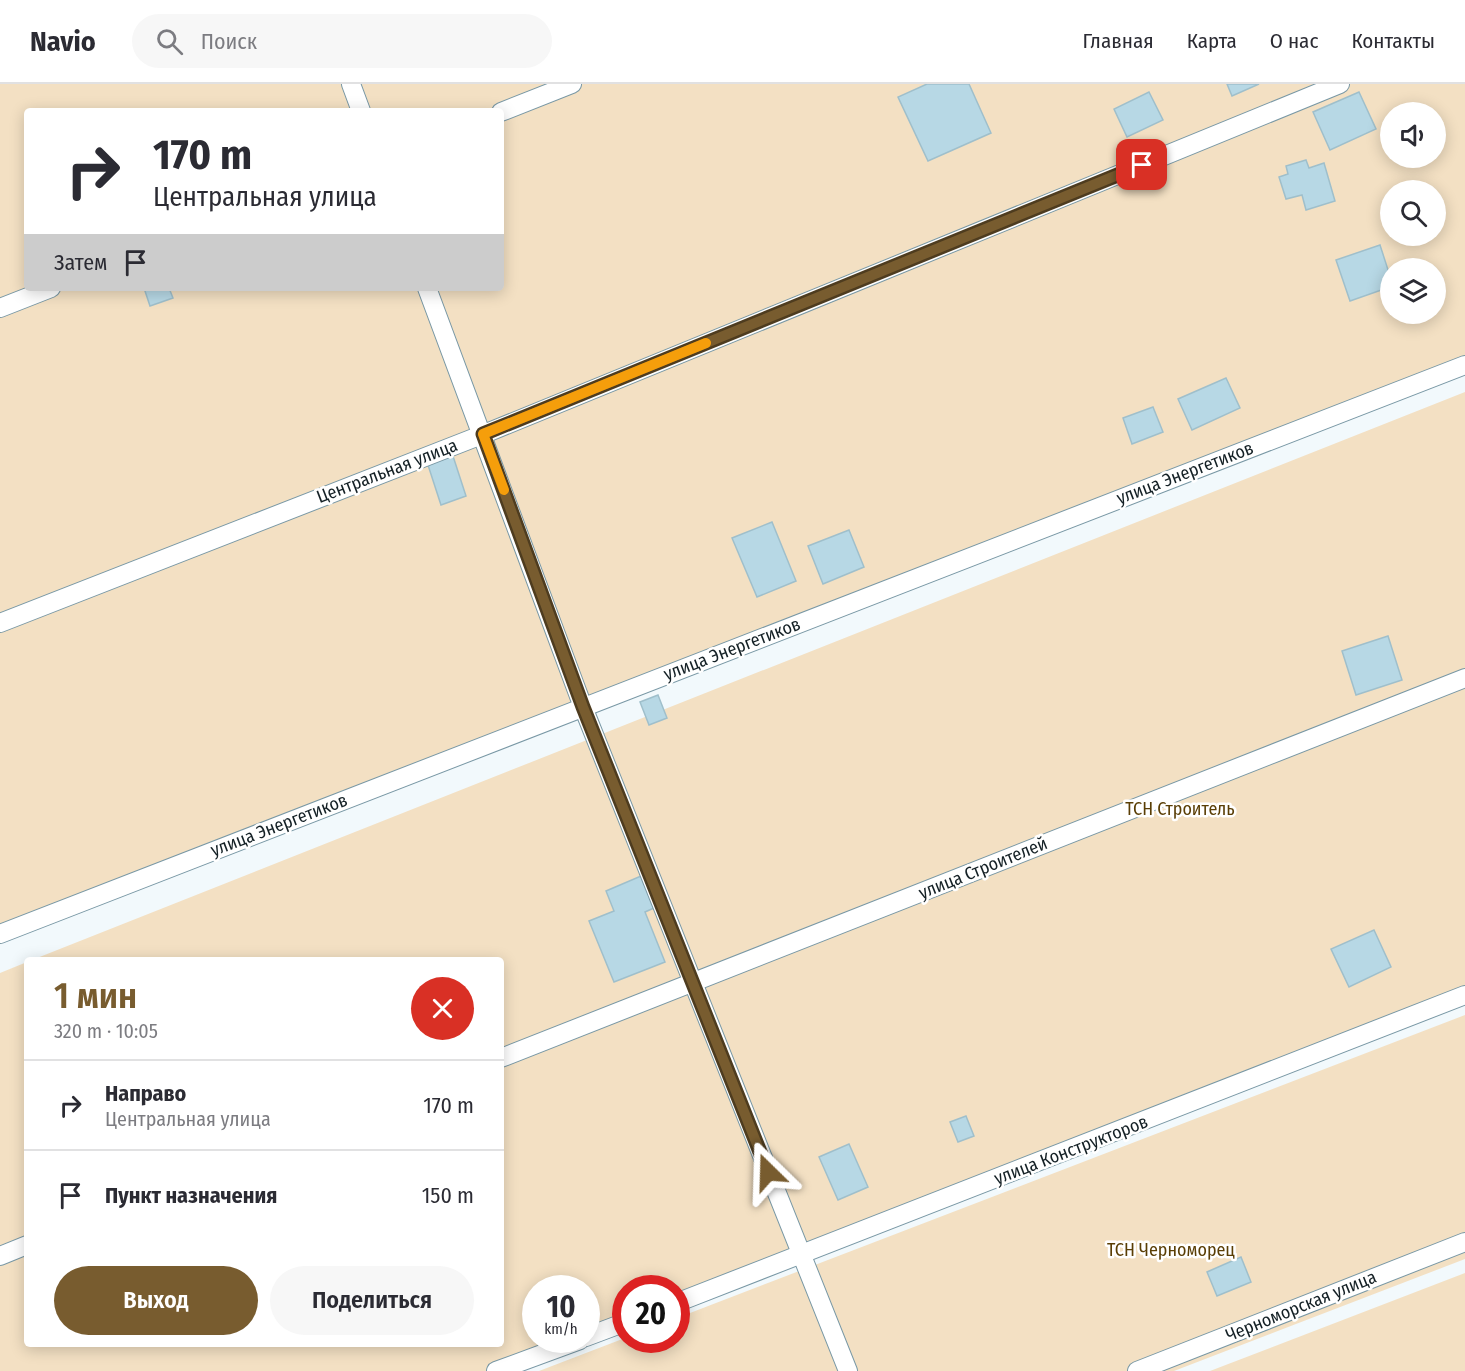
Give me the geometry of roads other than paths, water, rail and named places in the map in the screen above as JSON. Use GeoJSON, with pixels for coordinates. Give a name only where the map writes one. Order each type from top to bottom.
{"type":"FeatureCollection","features":[{"type":"Feature","properties":{"kind":"lane"},"geometry":{"type":"LineString","coordinates":[[351,84],[360,108]]}},
{"type":"Feature","properties":{"kind":"lane"},"geometry":{"type":"LineString","coordinates":[[504,111],[572,84]]}},
{"type":"Feature","properties":{"kind":"lane","name":"Центральная улица"},"geometry":{"type":"LineString","coordinates":[[0,623],[483,434],[1340,84]]}},
{"type":"Feature","properties":{"kind":"lane"},"geometry":{"type":"LineString","coordinates":[[0,308],[43,291]]}},
{"type":"Feature","properties":{"kind":"lane"},"geometry":{"type":"LineString","coordinates":[[428,291],[583,707],[848,1371]]}},
{"type":"Feature","properties":{"kind":"lane","name":"улица Энергетиков"},"geometry":{"type":"LineString","coordinates":[[0,934],[1465,365]]}},
{"type":"Feature","properties":{"kind":"lane","name":"улица Строителей"},"geometry":{"type":"LineString","coordinates":[[504,1057],[1465,678]]}},
{"type":"Feature","properties":{"kind":"lane","name":"улица Конструкторов"},"geometry":{"type":"LineString","coordinates":[[690,1298],[1465,995]]}},
{"type":"Feature","properties":{"kind":"lane","name":"Черноморская улица"},"geometry":{"type":"LineString","coordinates":[[1137,1371],[1465,1242]]}},
{"type":"Feature","properties":{"kind":"lane"},"geometry":{"type":"LineString","coordinates":[[0,1256],[24,1246]]}},
{"type":"Feature","properties":{"kind":"lane"},"geometry":{"type":"LineString","coordinates":[[496,1371],[545,1353]]}},
{"type":"Feature","properties":{"kind":"park label","name":"ТСН Строитель"},"geometry":{"type":"Point","coordinates":[1180,809]}},
{"type":"Feature","properties":{"kind":"park label","name":"ТСН Черноморец"},"geometry":{"type":"Point","coordinates":[1171,1250]}}]}
